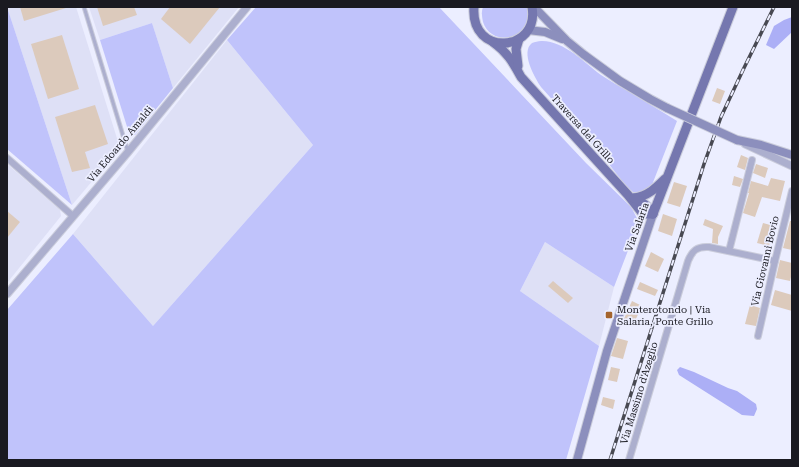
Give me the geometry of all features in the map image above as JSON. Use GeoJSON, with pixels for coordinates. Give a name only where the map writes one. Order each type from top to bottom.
{"type":"FeatureCollection","features":[{"type":"Feature","properties":{"kind":"main road"},"geometry":{"type":"LineString","coordinates":[[467,7],[474,12]]}},
{"type":"Feature","properties":{"kind":"main road"},"geometry":{"type":"LineString","coordinates":[[493,42],[511,42],[519,39],[528,30],[532,22],[533,7]]}},
{"type":"Feature","properties":{"kind":"main road"},"geometry":{"type":"LineString","coordinates":[[533,7],[566,41],[620,81],[644,95],[667,108],[737,140],[761,145],[792,155]]}},
{"type":"Feature","properties":{"kind":"main road","name":"Via Salaria"},"geometry":{"type":"LineString","coordinates":[[577,460],[607,351],[646,234],[733,7]]}},
{"type":"Feature","properties":{"kind":"main road","name":"Traversa del Grillo"},"geometry":{"type":"LineString","coordinates":[[474,12],[475,24],[480,32],[508,54],[522,77],[631,196]]}},
{"type":"Feature","properties":{"kind":"main road"},"geometry":{"type":"LineString","coordinates":[[528,30],[545,32],[566,41]]}},
{"type":"Feature","properties":{"kind":"main road","name":"Traversa del Grillo"},"geometry":{"type":"LineString","coordinates":[[519,39],[516,54],[522,77]]}},
{"type":"Feature","properties":{"kind":"main road"},"geometry":{"type":"LineString","coordinates":[[631,196],[641,197],[650,192],[659,185],[668,174]]}},
{"type":"Feature","properties":{"kind":"main road"},"geometry":{"type":"LineString","coordinates":[[631,196],[643,214],[646,234]]}},
{"type":"Feature","properties":{"kind":"main road"},"geometry":{"type":"LineString","coordinates":[[631,196],[646,205],[653,214],[643,214]]}},
{"type":"Feature","properties":{"kind":"street","name":"Via Edoardo Amaldi"},"geometry":{"type":"LineString","coordinates":[[7,294],[128,152],[247,7]]}},
{"type":"Feature","properties":{"kind":"street"},"geometry":{"type":"LineString","coordinates":[[737,140],[792,166]]}},
{"type":"Feature","properties":{"kind":"street"},"geometry":{"type":"LineString","coordinates":[[7,158],[73,216]]}},
{"type":"Feature","properties":{"kind":"street"},"geometry":{"type":"LineString","coordinates":[[730,250],[752,160]]}},
{"type":"Feature","properties":{"kind":"street","name":"Via Giovanni Bovio"},"geometry":{"type":"LineString","coordinates":[[758,336],[792,191]]}},
{"type":"Feature","properties":{"kind":"street","name":"Via Massimo d'Azeglio"},"geometry":{"type":"LineString","coordinates":[[629,460],[690,258],[695,250],[702,247],[709,247],[730,250],[775,261]]}},
{"type":"Feature","properties":{"kind":"lane"},"geometry":{"type":"LineString","coordinates":[[84,7],[128,152]]}},
{"type":"Feature","properties":{"kind":"shaded area"},"geometry":{"type":"Polygon","coordinates":[[[7,7],[76,7],[120,148],[72,205],[7,7]]]}},
{"type":"Feature","properties":{"kind":"shaded area"},"geometry":{"type":"Polygon","coordinates":[[[7,7],[72,205],[7,149],[7,7]]]}},
{"type":"Feature","properties":{"kind":"shaded area"},"geometry":{"type":"Polygon","coordinates":[[[89,7],[239,7],[173,88],[152,23],[100,40],[89,7]]]}},
{"type":"Feature","properties":{"kind":"shaded area"},"geometry":{"type":"Polygon","coordinates":[[[256,7],[439,7],[586,163],[631,207],[639,222],[614,287],[545,242],[520,291],[599,346],[566,460],[7,460],[7,310],[73,234],[153,326],[313,145],[227,40],[256,7]]]}},
{"type":"Feature","properties":{"kind":"shaded area"},"geometry":{"type":"Polygon","coordinates":[[[483,7],[527,7],[527,18],[524,27],[519,33],[511,37],[503,38],[495,36],[488,30],[483,22],[483,7]]]}},
{"type":"Feature","properties":{"kind":"shaded area"},"geometry":{"type":"Polygon","coordinates":[[[792,17],[792,32],[774,49],[766,45],[774,26],[792,17]]]}},
{"type":"Feature","properties":{"kind":"shaded area"},"geometry":{"type":"Polygon","coordinates":[[[152,23],[173,88],[135,135],[129,133],[100,40],[152,23]]]}},
{"type":"Feature","properties":{"kind":"shaded area"},"geometry":{"type":"Polygon","coordinates":[[[227,40],[313,145],[153,326],[73,234],[227,40]]]}},
{"type":"Feature","properties":{"kind":"shaded area"},"geometry":{"type":"Polygon","coordinates":[[[541,41],[557,44],[565,48],[604,77],[677,121],[650,190],[633,192],[626,186],[601,154],[541,87],[535,78],[530,65],[528,52],[532,43],[541,41]]]}},
{"type":"Feature","properties":{"kind":"shaded area"},"geometry":{"type":"Polygon","coordinates":[[[7,164],[60,210],[61,216],[7,283],[7,164]]]}},
{"type":"Feature","properties":{"kind":"shaded area"},"geometry":{"type":"Polygon","coordinates":[[[545,242],[614,287],[599,346],[520,291],[545,242]]]}},
{"type":"Feature","properties":{"kind":"shaded area"},"geometry":{"type":"Polygon","coordinates":[[[680,367],[737,391],[756,404],[757,409],[754,416],[742,415],[679,375],[677,370],[680,367]]]}},
{"type":"Feature","properties":{"kind":"building"},"geometry":{"type":"Polygon","coordinates":[[[20,7],[65,7],[66,8],[24,21],[20,7]]]}},
{"type":"Feature","properties":{"kind":"building"},"geometry":{"type":"Polygon","coordinates":[[[97,7],[134,7],[137,15],[103,26],[97,7]]]}},
{"type":"Feature","properties":{"kind":"building"},"geometry":{"type":"Polygon","coordinates":[[[170,7],[220,7],[190,44],[161,19],[170,7]]]}},
{"type":"Feature","properties":{"kind":"building"},"geometry":{"type":"Polygon","coordinates":[[[62,35],[79,89],[48,99],[31,44],[62,35]]]}},
{"type":"Feature","properties":{"kind":"building"},"geometry":{"type":"Polygon","coordinates":[[[717,88],[725,91],[720,104],[712,101],[717,88]]]}},
{"type":"Feature","properties":{"kind":"building"},"geometry":{"type":"Polygon","coordinates":[[[95,105],[108,144],[85,152],[90,168],[72,172],[55,117],[95,105]]]}},
{"type":"Feature","properties":{"kind":"building"},"geometry":{"type":"Polygon","coordinates":[[[741,155],[748,158],[745,170],[737,167],[741,155]]]}},
{"type":"Feature","properties":{"kind":"building"},"geometry":{"type":"Polygon","coordinates":[[[756,164],[768,168],[765,178],[753,173],[756,164]]]}},
{"type":"Feature","properties":{"kind":"building"},"geometry":{"type":"Polygon","coordinates":[[[734,176],[743,179],[740,187],[732,185],[734,176]]]}},
{"type":"Feature","properties":{"kind":"building"},"geometry":{"type":"Polygon","coordinates":[[[771,178],[785,181],[780,201],[762,197],[755,217],[743,213],[751,181],[768,186],[771,178]]]}},
{"type":"Feature","properties":{"kind":"building"},"geometry":{"type":"Polygon","coordinates":[[[674,182],[687,186],[680,207],[667,203],[674,182]]]}},
{"type":"Feature","properties":{"kind":"building"},"geometry":{"type":"Polygon","coordinates":[[[7,211],[20,222],[7,238],[7,211]]]}},
{"type":"Feature","properties":{"kind":"building"},"geometry":{"type":"Polygon","coordinates":[[[663,214],[677,219],[672,236],[658,231],[663,214]]]}},
{"type":"Feature","properties":{"kind":"building"},"geometry":{"type":"Polygon","coordinates":[[[705,219],[723,226],[718,237],[718,244],[712,243],[713,229],[703,225],[705,219]]]}},
{"type":"Feature","properties":{"kind":"building"},"geometry":{"type":"Polygon","coordinates":[[[790,221],[792,221],[792,250],[783,248],[790,221]]]}},
{"type":"Feature","properties":{"kind":"building"},"geometry":{"type":"Polygon","coordinates":[[[763,223],[774,226],[769,246],[757,243],[763,223]]]}},
{"type":"Feature","properties":{"kind":"building"},"geometry":{"type":"Polygon","coordinates":[[[651,252],[664,259],[658,272],[645,266],[651,252]]]}},
{"type":"Feature","properties":{"kind":"building"},"geometry":{"type":"Polygon","coordinates":[[[780,260],[792,263],[790,281],[776,278],[780,260]]]}},
{"type":"Feature","properties":{"kind":"building"},"geometry":{"type":"Polygon","coordinates":[[[553,281],[573,298],[568,303],[548,286],[553,281]]]}},
{"type":"Feature","properties":{"kind":"building"},"geometry":{"type":"Polygon","coordinates":[[[640,282],[658,290],[655,296],[637,289],[640,282]]]}},
{"type":"Feature","properties":{"kind":"building"},"geometry":{"type":"Polygon","coordinates":[[[775,290],[792,295],[792,311],[771,305],[775,290]]]}},
{"type":"Feature","properties":{"kind":"building"},"geometry":{"type":"Polygon","coordinates":[[[632,301],[642,306],[633,325],[623,321],[632,301]]]}},
{"type":"Feature","properties":{"kind":"building"},"geometry":{"type":"Polygon","coordinates":[[[750,305],[760,308],[756,326],[745,324],[750,305]]]}},
{"type":"Feature","properties":{"kind":"building"},"geometry":{"type":"Polygon","coordinates":[[[617,338],[628,341],[623,359],[611,356],[617,338]]]}},
{"type":"Feature","properties":{"kind":"building"},"geometry":{"type":"Polygon","coordinates":[[[611,367],[620,369],[617,382],[608,380],[611,367]]]}},
{"type":"Feature","properties":{"kind":"building"},"geometry":{"type":"Polygon","coordinates":[[[603,397],[615,400],[613,409],[601,405],[603,397]]]}},
{"type":"Feature","properties":{"kind":"railway"},"geometry":{"type":"LineString","coordinates":[[610,460],[704,164],[721,117],[774,7]]}},
{"type":"Feature","properties":{"kind":"place","name":"Monterotondo | Via Salaria, Ponte Grillo"},"geometry":{"type":"Point","coordinates":[609,315]}}]}
